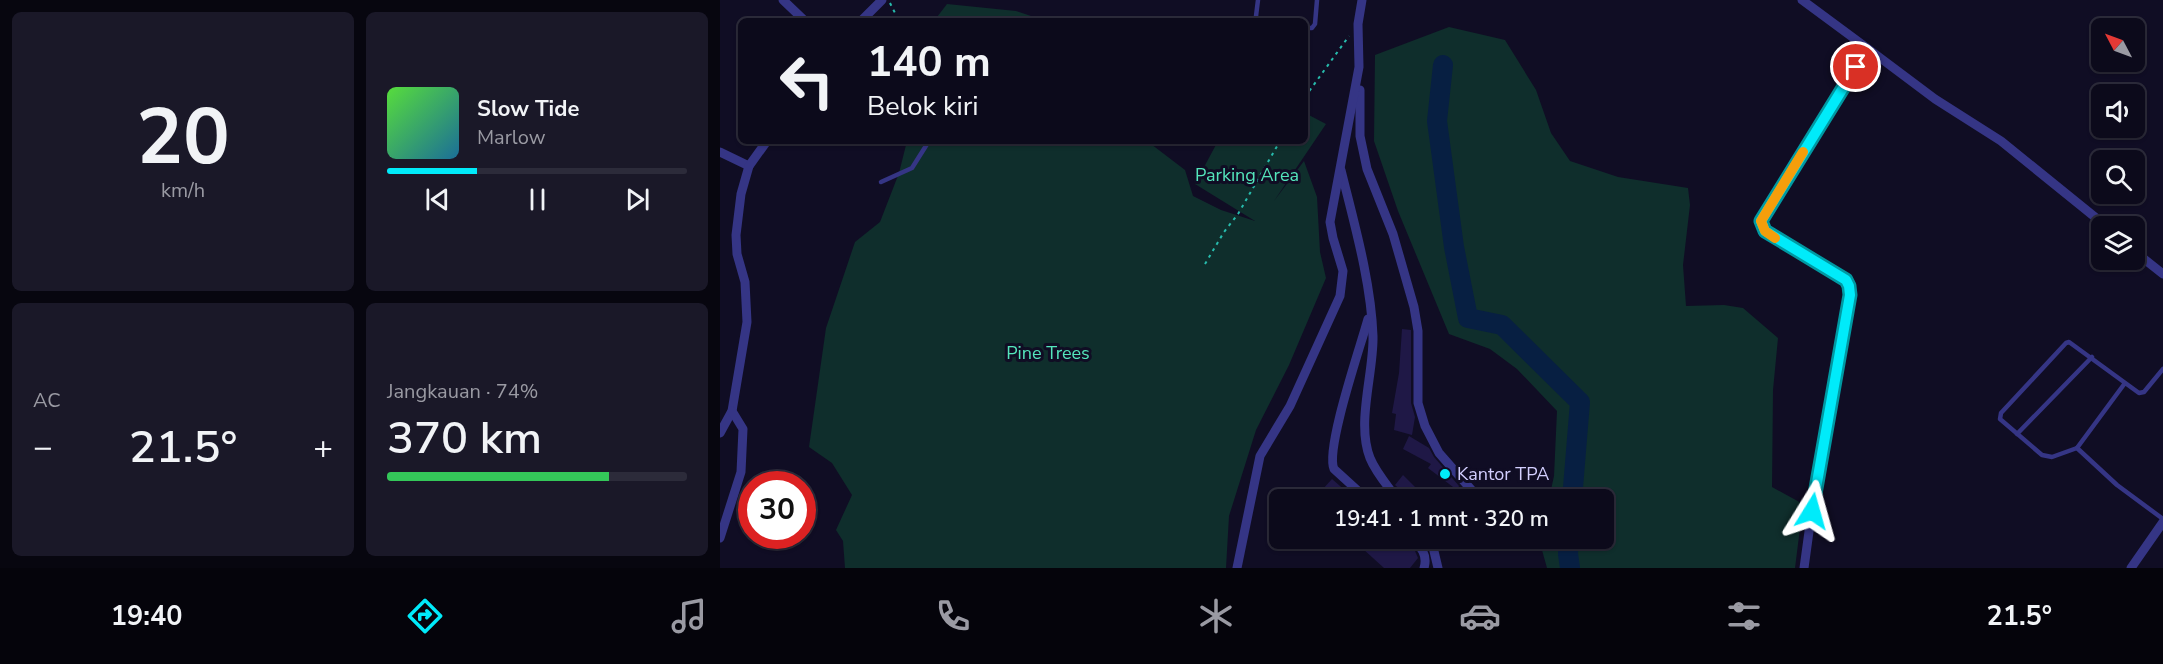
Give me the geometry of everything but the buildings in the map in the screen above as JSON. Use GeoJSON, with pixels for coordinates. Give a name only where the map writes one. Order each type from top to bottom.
{"type":"FeatureCollection","features":[{"type":"Feature","properties":{"kind":"street"},"geometry":{"type":"LineString","coordinates":[[783,0],[794,4],[803,18]]}},
{"type":"Feature","properties":{"kind":"street"},"geometry":{"type":"LineString","coordinates":[[865,18],[882,0]]}},
{"type":"Feature","properties":{"kind":"street"},"geometry":{"type":"LineString","coordinates":[[1362,0],[1358,24],[1360,136],[1367,169],[1393,234],[1414,307],[1418,331],[1418,403],[1425,426],[1439,453],[1471,489]]}},
{"type":"Feature","properties":{"kind":"street"},"geometry":{"type":"LineString","coordinates":[[1802,0],[1935,99],[2001,141],[2094,216]]}},
{"type":"Feature","properties":{"kind":"street"},"geometry":{"type":"LineString","coordinates":[[1804,568],[1817,473],[1850,295],[1849,286],[1846,280],[1765,231],[1761,221],[1867,48]]}},
{"type":"Feature","properties":{"kind":"street"},"geometry":{"type":"LineString","coordinates":[[1237,568],[1260,456],[1290,406],[1340,296],[1343,271],[1330,222],[1359,67]]}},
{"type":"Feature","properties":{"kind":"street"},"geometry":{"type":"LineString","coordinates":[[720,433],[732,411],[747,322],[745,282],[737,254],[736,235],[741,194],[749,166],[764,144]]}},
{"type":"Feature","properties":{"kind":"street"},"geometry":{"type":"LineString","coordinates":[[720,152],[749,166]]}},
{"type":"Feature","properties":{"kind":"street"},"geometry":{"type":"LineString","coordinates":[[1340,164],[1358,240],[1373,338],[1366,409],[1366,447],[1379,474],[1390,489]]}},
{"type":"Feature","properties":{"kind":"street"},"geometry":{"type":"LineString","coordinates":[[2145,260],[2163,274]]}},
{"type":"Feature","properties":{"kind":"street"},"geometry":{"type":"LineString","coordinates":[[1356,489],[1334,469],[1331,463],[1336,432],[1370,311]]}},
{"type":"Feature","properties":{"kind":"street"},"geometry":{"type":"LineString","coordinates":[[720,538],[741,472],[743,429],[732,411]]}},
{"type":"Feature","properties":{"kind":"street"},"geometry":{"type":"LineString","coordinates":[[2131,568],[2163,521]]}},
{"type":"Feature","properties":{"kind":"street"},"geometry":{"type":"LineString","coordinates":[[1422,549],[1425,556],[1424,568]]}},
{"type":"Feature","properties":{"kind":"street"},"geometry":{"type":"LineString","coordinates":[[1433,549],[1438,568]]}},
{"type":"Feature","properties":{"kind":"lane"},"geometry":{"type":"LineString","coordinates":[[1257,18],[1258,0]]}},
{"type":"Feature","properties":{"kind":"lane"},"geometry":{"type":"LineString","coordinates":[[1308,28],[1316,24],[1317,0]]}},
{"type":"Feature","properties":{"kind":"lane"},"geometry":{"type":"LineString","coordinates":[[881,182],[912,168],[927,144]]}},
{"type":"Feature","properties":{"kind":"lane"},"geometry":{"type":"LineString","coordinates":[[2125,383],[2077,448],[2048,457],[2042,455],[2000,419],[2000,416],[2064,344],[2069,342],[2139,393],[2144,392],[2163,369]]}},
{"type":"Feature","properties":{"kind":"lane"},"geometry":{"type":"LineString","coordinates":[[2017,434],[2092,357]]}},
{"type":"Feature","properties":{"kind":"lane"},"geometry":{"type":"LineString","coordinates":[[2077,448],[2117,485],[2163,521]]}},
{"type":"Feature","properties":{"kind":"path"},"geometry":{"type":"LineString","coordinates":[[889,0],[898,18]]}},
{"type":"Feature","properties":{"kind":"path"},"geometry":{"type":"LineString","coordinates":[[1308,92],[1358,24]]}},
{"type":"Feature","properties":{"kind":"path"},"geometry":{"type":"LineString","coordinates":[[1205,264],[1238,214],[1278,144]]}},
{"type":"Feature","properties":{"kind":"green space"},"geometry":{"type":"Polygon","coordinates":[[[947,4],[1016,11],[1037,18],[936,18],[947,4]]]}},
{"type":"Feature","properties":{"kind":"green space"},"geometry":{"type":"Polygon","coordinates":[[[1449,27],[1505,40],[1536,90],[1551,133],[1570,161],[1618,177],[1688,188],[1690,205],[1683,265],[1686,306],[1724,305],[1743,308],[1778,338],[1773,390],[1772,487],[1803,504],[1795,568],[1547,568],[1542,549],[1614,549],[1614,489],[1551,489],[1554,476],[1557,411],[1517,369],[1490,349],[1449,334],[1398,211],[1374,141],[1375,55],[1449,27]]]}},
{"type":"Feature","properties":{"kind":"green space","name":"Pine Trees"},"geometry":{"type":"Polygon","coordinates":[[[1308,115],[1326,124],[1274,201],[1304,161],[1317,197],[1320,252],[1326,278],[1289,365],[1256,430],[1229,516],[1226,568],[845,568],[843,541],[836,530],[852,495],[832,463],[809,447],[826,328],[855,242],[880,222],[899,173],[906,144],[1151,144],[1185,170],[1193,196],[1221,210],[1255,221],[1195,184],[1216,144],[1308,144],[1308,115]]]}},
{"type":"Feature","properties":{"kind":"waterway"},"geometry":{"type":"LineString","coordinates":[[1443,65],[1437,121],[1454,247],[1468,318],[1502,325],[1580,402],[1573,489]]}},
{"type":"Feature","properties":{"kind":"waterway"},"geometry":{"type":"LineString","coordinates":[[1568,549],[1570,568]]}},
{"type":"Feature","properties":{"kind":"slow traffic"},"geometry":{"type":"LineString","coordinates":[[1775,238],[1765,231],[1761,221],[1803,152]]}},
{"type":"Feature","properties":{"kind":"place","name":"Kantor TPA"},"geometry":{"type":"Point","coordinates":[1445,474]}},
{"type":"Feature","properties":{"kind":"route"},"geometry":{"type":"LineString","coordinates":[[1812,511],[1850,295],[1849,286],[1846,280],[1765,231],[1761,221],[1856,67]]}},
{"type":"Feature","properties":{"kind":"park label","name":"Parking Area"},"geometry":{"type":"Point","coordinates":[1247,175]}}]}
